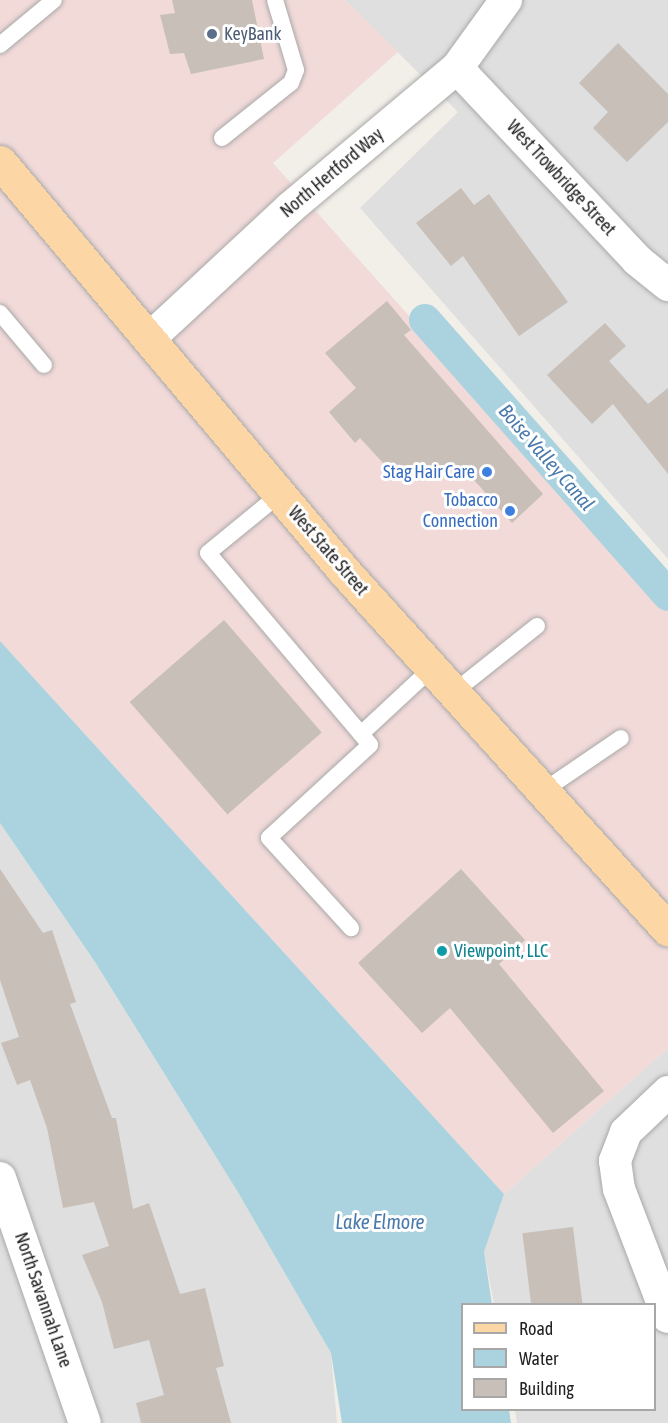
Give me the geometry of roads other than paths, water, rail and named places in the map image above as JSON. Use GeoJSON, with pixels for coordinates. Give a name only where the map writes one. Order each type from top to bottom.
{"type":"FeatureCollection","features":[{"type":"Feature","properties":{"kind":"main road","name":"West State Street"},"geometry":{"type":"LineString","coordinates":[[0,162],[280,494],[432,668],[668,929]]}},
{"type":"Feature","properties":{"kind":"street","name":"North Hertford Way"},"geometry":{"type":"LineString","coordinates":[[149,339],[290,208],[457,68],[506,0]]}},
{"type":"Feature","properties":{"kind":"street","name":"West Trowbridge Street"},"geometry":{"type":"LineString","coordinates":[[457,68],[637,260],[668,285]]}},
{"type":"Feature","properties":{"kind":"street"},"geometry":{"type":"LineString","coordinates":[[668,1092],[626,1131],[615,1161],[619,1189],[668,1317]]}},
{"type":"Feature","properties":{"kind":"street","name":"North Savannah Lane"},"geometry":{"type":"LineString","coordinates":[[0,1178],[85,1423]]}},
{"type":"Feature","properties":{"kind":"lane"},"geometry":{"type":"LineString","coordinates":[[0,45],[52,0]]}},
{"type":"Feature","properties":{"kind":"lane"},"geometry":{"type":"LineString","coordinates":[[222,138],[291,83],[296,70],[275,0]]}},
{"type":"Feature","properties":{"kind":"lane"},"geometry":{"type":"LineString","coordinates":[[0,313],[44,365]]}},
{"type":"Feature","properties":{"kind":"lane"},"geometry":{"type":"LineString","coordinates":[[280,494],[208,553],[370,745],[269,838],[351,928]]}},
{"type":"Feature","properties":{"kind":"lane"},"geometry":{"type":"LineString","coordinates":[[454,692],[537,626]]}},
{"type":"Feature","properties":{"kind":"lane"},"geometry":{"type":"LineString","coordinates":[[361,734],[432,668]]}},
{"type":"Feature","properties":{"kind":"lane"},"geometry":{"type":"LineString","coordinates":[[543,792],[621,738]]}},
{"type":"Feature","properties":{"kind":"water","name":"Lake Elmore"},"geometry":{"type":"Polygon","coordinates":[[[0,641],[504,1194],[484,1252],[492,1303],[461,1303],[461,1411],[509,1411],[511,1423],[342,1423],[331,1353],[239,1194],[95,962],[0,823],[0,641]]]}},
{"type":"Feature","properties":{"kind":"waterway","name":"Boise Valley Canal"},"geometry":{"type":"LineString","coordinates":[[425,320],[668,595]]}},
{"type":"Feature","properties":{"kind":"place","name":"KeyBank"},"geometry":{"type":"Point","coordinates":[212,34]}},
{"type":"Feature","properties":{"kind":"place","name":"Stag Hair Care"},"geometry":{"type":"Point","coordinates":[487,472]}},
{"type":"Feature","properties":{"kind":"place","name":"Tobacco Connection"},"geometry":{"type":"Point","coordinates":[510,511]}},
{"type":"Feature","properties":{"kind":"place","name":"Viewpoint, LLC"},"geometry":{"type":"Point","coordinates":[442,951]}}]}
